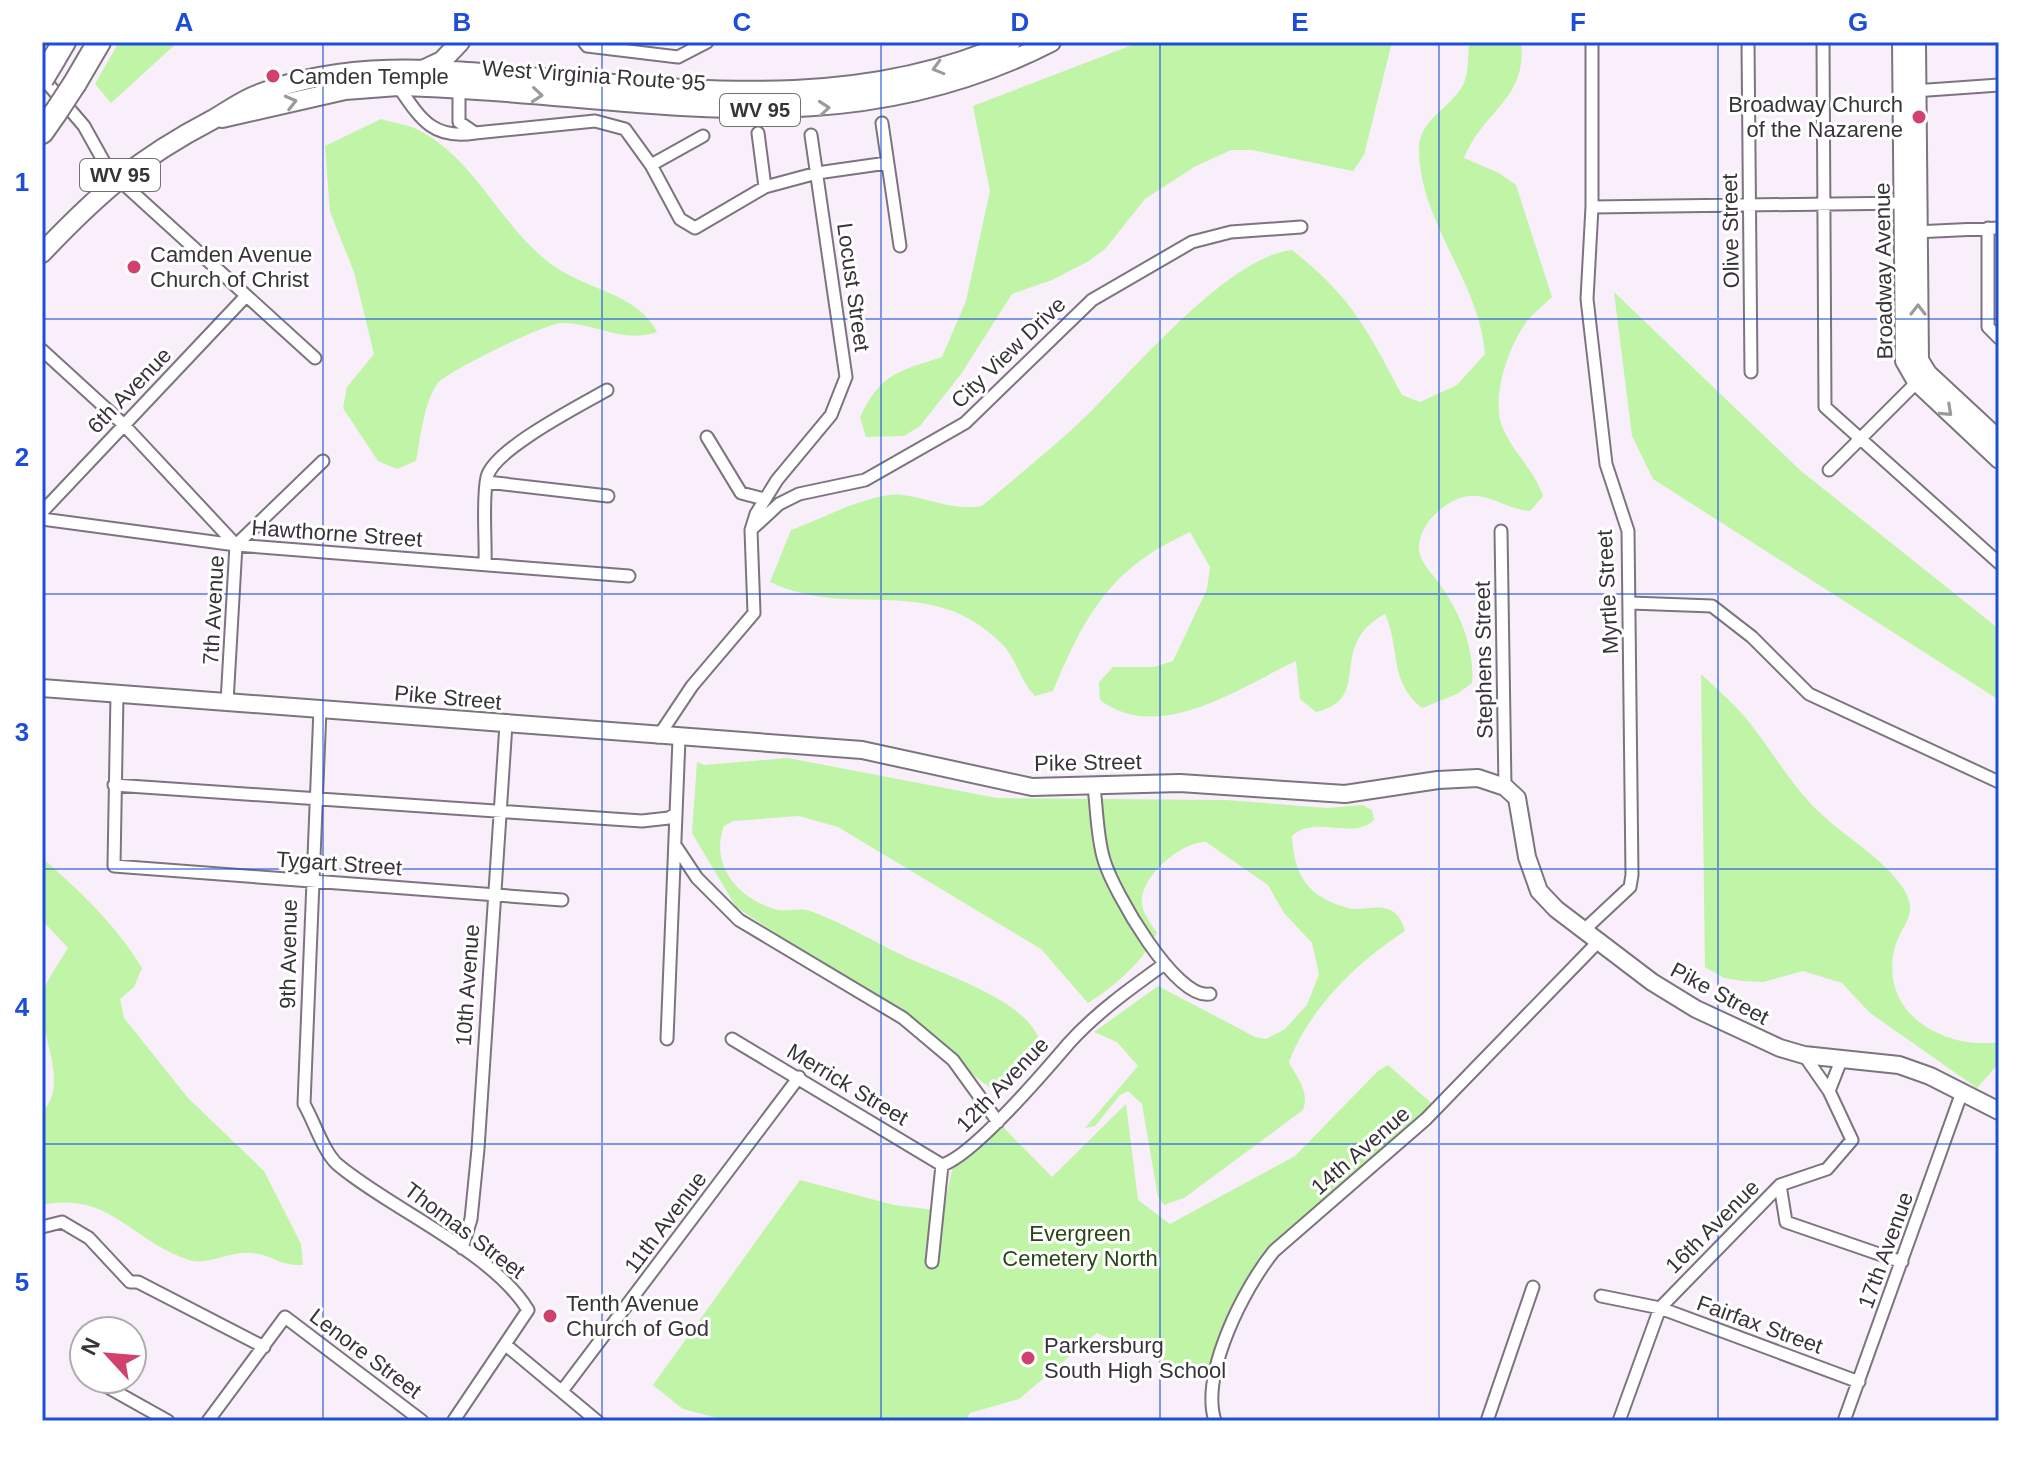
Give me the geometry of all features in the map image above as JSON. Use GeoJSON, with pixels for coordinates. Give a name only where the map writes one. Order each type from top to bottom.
{"type":"FeatureCollection","features":[{"type":"Feature","properties":{"kind":"highway"},"geometry":{"type":"LineString","coordinates":[[42,132],[99,42]]}},
{"type":"Feature","properties":{"kind":"main road"},"geometry":{"type":"LineString","coordinates":[[424,69],[442,61],[460,42]]}},
{"type":"Feature","properties":{"kind":"main road","name":"West Virginia Route 95"},"geometry":{"type":"LineString","coordinates":[[460,80],[793,92],[863,86],[909,76],[1011,42]]}},
{"type":"Feature","properties":{"kind":"main road","name":"West Virginia Route 95"},"geometry":{"type":"LineString","coordinates":[[460,80],[727,109],[812,109],[877,101],[942,86],[994,68],[1051,42]]}},
{"type":"Feature","properties":{"kind":"main road","name":"Broadway Avenue"},"geometry":{"type":"LineString","coordinates":[[1901,42],[1909,91],[1910,232],[1922,378],[1999,460]]}},
{"type":"Feature","properties":{"kind":"main road","name":"Broadway Avenue"},"geometry":{"type":"LineString","coordinates":[[1909,91],[1917,42]]}},
{"type":"Feature","properties":{"kind":"main road","name":"WV 95"},"geometry":{"type":"LineString","coordinates":[[42,253],[117,178],[176,137],[258,94],[305,80],[372,70],[424,69],[460,80]]}},
{"type":"Feature","properties":{"kind":"main road","name":"WV 95"},"geometry":{"type":"LineString","coordinates":[[215,118],[345,90],[460,80]]}},
{"type":"Feature","properties":{"kind":"main road","name":"Broadway Avenue"},"geometry":{"type":"LineString","coordinates":[[1922,378],[1999,439]]}},
{"type":"Feature","properties":{"kind":"main road","name":"Pike Street"},"geometry":{"type":"LineString","coordinates":[[42,688],[679,739],[862,750],[1032,787],[1180,783],[1345,794],[1465,777],[1505,787],[1517,798],[1522,810],[1527,857],[1539,891],[1583,931],[1696,1009],[1742,1032],[1804,1055],[1899,1065],[1999,1111]]}},
{"type":"Feature","properties":{"kind":"street"},"geometry":{"type":"LineString","coordinates":[[585,44],[678,57],[707,42]]}},
{"type":"Feature","properties":{"kind":"street","name":"Myrtle Street"},"geometry":{"type":"LineString","coordinates":[[1583,931],[1630,887],[1631,603],[1628,531],[1606,464],[1587,299],[1592,207],[1592,42]]}},
{"type":"Feature","properties":{"kind":"street","name":"Olive Street"},"geometry":{"type":"LineString","coordinates":[[1748,42],[1751,372]]}},
{"type":"Feature","properties":{"kind":"street"},"geometry":{"type":"LineString","coordinates":[[1823,42],[1825,407],[1999,563]]}},
{"type":"Feature","properties":{"kind":"street"},"geometry":{"type":"LineString","coordinates":[[51,64],[104,162],[117,178],[315,358]]}},
{"type":"Feature","properties":{"kind":"street"},"geometry":{"type":"LineString","coordinates":[[460,80],[459,122],[475,133]]}},
{"type":"Feature","properties":{"kind":"street"},"geometry":{"type":"LineString","coordinates":[[1909,91],[1999,85]]}},
{"type":"Feature","properties":{"kind":"street"},"geometry":{"type":"LineString","coordinates":[[398,86],[430,127],[454,137],[595,121],[625,129],[651,165],[680,219],[695,228],[765,187],[817,173],[887,163]]}},
{"type":"Feature","properties":{"kind":"street"},"geometry":{"type":"LineString","coordinates":[[882,123],[900,246]]}},
{"type":"Feature","properties":{"kind":"street"},"geometry":{"type":"LineString","coordinates":[[758,133],[765,187]]}},
{"type":"Feature","properties":{"kind":"street","name":"Locust Street"},"geometry":{"type":"LineString","coordinates":[[751,530],[764,499],[831,415],[846,377],[811,135]]}},
{"type":"Feature","properties":{"kind":"street"},"geometry":{"type":"LineString","coordinates":[[651,165],[703,136]]}},
{"type":"Feature","properties":{"kind":"street"},"geometry":{"type":"LineString","coordinates":[[1592,207],[1824,202],[1885,206],[1910,203]]}},
{"type":"Feature","properties":{"kind":"street","name":"City View Drive"},"geometry":{"type":"LineString","coordinates":[[751,530],[789,499],[865,480],[965,423],[1092,300],[1192,242],[1231,232],[1301,227]]}},
{"type":"Feature","properties":{"kind":"street"},"geometry":{"type":"LineString","coordinates":[[1910,232],[1993,228],[1988,327],[1999,338]]}},
{"type":"Feature","properties":{"kind":"street","name":"6th Avenue"},"geometry":{"type":"LineString","coordinates":[[42,512],[246,296]]}},
{"type":"Feature","properties":{"kind":"street"},"geometry":{"type":"LineString","coordinates":[[42,350],[123,424],[236,545]]}},
{"type":"Feature","properties":{"kind":"street"},"geometry":{"type":"LineString","coordinates":[[1829,470],[1922,378]]}},
{"type":"Feature","properties":{"kind":"street"},"geometry":{"type":"LineString","coordinates":[[485,564],[487,482],[494,464],[542,427],[607,390]]}},
{"type":"Feature","properties":{"kind":"street"},"geometry":{"type":"LineString","coordinates":[[707,437],[741,493],[764,499]]}},
{"type":"Feature","properties":{"kind":"street","name":"7th Avenue"},"geometry":{"type":"LineString","coordinates":[[227,702],[236,545],[323,461]]}},
{"type":"Feature","properties":{"kind":"street"},"geometry":{"type":"LineString","coordinates":[[487,482],[608,496]]}},
{"type":"Feature","properties":{"kind":"street","name":"Hawthorne Street"},"geometry":{"type":"LineString","coordinates":[[42,519],[236,545],[629,576]]}},
{"type":"Feature","properties":{"kind":"street"},"geometry":{"type":"LineString","coordinates":[[658,737],[692,686],[754,613],[751,530]]}},
{"type":"Feature","properties":{"kind":"street","name":"Stephens Street"},"geometry":{"type":"LineString","coordinates":[[1501,531],[1505,787]]}},
{"type":"Feature","properties":{"kind":"street"},"geometry":{"type":"LineString","coordinates":[[1631,603],[1712,606],[1752,637],[1809,694],[1999,782]]}},
{"type":"Feature","properties":{"kind":"street"},"geometry":{"type":"LineString","coordinates":[[117,694],[114,785],[642,821],[669,818],[676,813]]}},
{"type":"Feature","properties":{"kind":"street","name":"9th Avenue"},"geometry":{"type":"LineString","coordinates":[[304,1104],[310,881],[320,709]]}},
{"type":"Feature","properties":{"kind":"street","name":"10th Avenue"},"geometry":{"type":"LineString","coordinates":[[462,1248],[471,1219],[478,1149],[506,724]]}},
{"type":"Feature","properties":{"kind":"street"},"geometry":{"type":"LineString","coordinates":[[667,1039],[679,739]]}},
{"type":"Feature","properties":{"kind":"street","name":"Tygart Street"},"geometry":{"type":"LineString","coordinates":[[114,785],[114,866],[562,900]]}},
{"type":"Feature","properties":{"kind":"street"},"geometry":{"type":"LineString","coordinates":[[1094,787],[1104,861],[1163,965],[1189,990],[1201,996],[1210,994]]}},
{"type":"Feature","properties":{"kind":"street"},"geometry":{"type":"LineString","coordinates":[[675,845],[697,878],[739,920],[903,1018],[953,1060],[998,1122]]}},
{"type":"Feature","properties":{"kind":"street","name":"14th Avenue"},"geometry":{"type":"LineString","coordinates":[[1215,1421],[1210,1396],[1222,1348],[1256,1272],[1274,1251],[1426,1119],[1598,942]]}},
{"type":"Feature","properties":{"kind":"street","name":"12th Avenue"},"geometry":{"type":"LineString","coordinates":[[942,1165],[954,1161],[998,1122],[1097,1016],[1163,965]]}},
{"type":"Feature","properties":{"kind":"street","name":"Merrick Street"},"geometry":{"type":"LineString","coordinates":[[732,1039],[942,1165]]}},
{"type":"Feature","properties":{"kind":"street","name":"16th Avenue"},"geometry":{"type":"LineString","coordinates":[[1619,1421],[1660,1308],[1780,1185],[1827,1169],[1852,1140],[1829,1091],[1804,1055]]}},
{"type":"Feature","properties":{"kind":"street"},"geometry":{"type":"LineString","coordinates":[[1829,1091],[1842,1058]]}},
{"type":"Feature","properties":{"kind":"street","name":"11th Avenue"},"geometry":{"type":"LineString","coordinates":[[562,1391],[799,1077]]}},
{"type":"Feature","properties":{"kind":"street","name":"17th Avenue"},"geometry":{"type":"LineString","coordinates":[[1844,1421],[1962,1092]]}},
{"type":"Feature","properties":{"kind":"street","name":"Thomas Street"},"geometry":{"type":"LineString","coordinates":[[304,1104],[334,1162],[462,1248],[519,1295],[528,1310],[507,1346]]}},
{"type":"Feature","properties":{"kind":"street"},"geometry":{"type":"LineString","coordinates":[[932,1262],[942,1165]]}},
{"type":"Feature","properties":{"kind":"street"},"geometry":{"type":"LineString","coordinates":[[1780,1185],[1786,1222],[1902,1262]]}},
{"type":"Feature","properties":{"kind":"street"},"geometry":{"type":"LineString","coordinates":[[42,1227],[62,1222],[89,1238],[130,1282],[138,1282],[264,1347],[208,1421]]}},
{"type":"Feature","properties":{"kind":"street"},"geometry":{"type":"LineString","coordinates":[[1487,1421],[1533,1287]]}},
{"type":"Feature","properties":{"kind":"street","name":"Fairfax Street"},"geometry":{"type":"LineString","coordinates":[[1601,1296],[1660,1308],[1859,1382]]}},
{"type":"Feature","properties":{"kind":"street","name":"Lenore Street"},"geometry":{"type":"LineString","coordinates":[[264,1347],[285,1317],[422,1421]]}},
{"type":"Feature","properties":{"kind":"street"},"geometry":{"type":"LineString","coordinates":[[452,1421],[507,1346],[597,1421]]}},
{"type":"Feature","properties":{"kind":"street"},"geometry":{"type":"LineString","coordinates":[[122,1395],[168,1421]]}},
{"type":"Feature","properties":{"kind":"green space"},"geometry":{"type":"Polygon","coordinates":[[[119,42],[178,42],[111,103],[95,84],[119,42]]]}},
{"type":"Feature","properties":{"kind":"green space"},"geometry":{"type":"Polygon","coordinates":[[[1140,42],[1392,42],[1364,155],[1353,171],[1252,150],[1231,150],[1194,167],[1145,199],[1105,249],[1089,261],[1052,280],[1012,294],[961,374],[920,426],[904,436],[866,437],[860,417],[876,391],[893,376],[942,357],[966,301],[990,191],[973,106],[1140,42]]]}},
{"type":"Feature","properties":{"kind":"green space"},"geometry":{"type":"Polygon","coordinates":[[[1469,42],[1521,42],[1518,77],[1464,158],[1499,173],[1516,185],[1552,297],[1519,334],[1507,359],[1499,402],[1499,415],[1506,435],[1543,496],[1530,511],[1477,496],[1456,500],[1428,523],[1419,544],[1426,567],[1448,597],[1465,632],[1471,657],[1472,683],[1457,694],[1422,708],[1404,687],[1385,614],[1367,627],[1357,641],[1343,696],[1333,705],[1316,712],[1300,699],[1296,661],[1225,697],[1174,714],[1148,717],[1123,712],[1100,700],[1099,682],[1113,667],[1154,667],[1173,661],[1207,589],[1210,567],[1190,532],[1139,561],[1120,578],[1089,617],[1053,691],[1035,696],[1002,644],[975,622],[947,609],[889,600],[830,598],[800,593],[770,582],[791,530],[847,507],[891,495],[962,507],[982,506],[1080,422],[1209,295],[1266,257],[1292,250],[1329,283],[1356,316],[1402,395],[1420,402],[1457,385],[1485,354],[1481,328],[1473,302],[1429,202],[1419,149],[1420,139],[1429,122],[1463,85],[1469,42]]]}},
{"type":"Feature","properties":{"kind":"green space"},"geometry":{"type":"Polygon","coordinates":[[[381,119],[418,130],[441,145],[474,177],[518,232],[551,264],[624,300],[648,319],[657,332],[633,336],[562,323],[518,339],[476,360],[437,384],[426,411],[416,461],[397,469],[378,461],[343,408],[347,387],[374,354],[354,272],[330,212],[325,146],[381,119]]]}},
{"type":"Feature","properties":{"kind":"green space"},"geometry":{"type":"Polygon","coordinates":[[[1614,292],[1801,471],[1999,629],[1999,700],[1653,479],[1632,436],[1614,292]]]}},
{"type":"Feature","properties":{"kind":"green space"},"geometry":{"type":"Polygon","coordinates":[[[1701,674],[1745,717],[1811,804],[1878,860],[1906,893],[1910,912],[1893,957],[1893,978],[1899,997],[1909,1012],[1941,1034],[1960,1041],[1999,1042],[1999,1063],[1977,1088],[1870,1013],[1842,983],[1803,971],[1763,982],[1743,981],[1724,978],[1705,967],[1701,674]]]}},
{"type":"Feature","properties":{"kind":"green space"},"geometry":{"type":"Polygon","coordinates":[[[788,758],[997,798],[1226,800],[1328,808],[1362,805],[1372,810],[1374,820],[1365,826],[1312,827],[1292,836],[1296,863],[1306,883],[1323,898],[1348,908],[1387,909],[1394,912],[1405,931],[1369,957],[1336,988],[1298,1042],[1289,1062],[1304,1091],[1303,1110],[1184,1198],[1164,1205],[1158,1197],[1142,1104],[1128,1091],[1120,1095],[1095,1126],[1085,1128],[1138,1066],[1117,1042],[1094,1032],[1158,986],[1255,1037],[1266,1039],[1285,1029],[1307,1005],[1319,974],[1312,943],[1284,913],[1268,885],[1206,842],[1185,847],[1174,854],[1155,872],[1143,894],[1144,912],[1157,933],[1151,944],[1127,972],[1088,1003],[1041,949],[838,827],[799,816],[733,821],[724,826],[721,853],[724,866],[738,887],[760,904],[774,909],[806,910],[834,921],[985,992],[1023,1017],[1036,1032],[1041,1049],[1000,1095],[833,971],[736,907],[692,833],[697,762],[704,765],[788,758]]]}},
{"type":"Feature","properties":{"kind":"green space"},"geometry":{"type":"Polygon","coordinates":[[[42,858],[96,909],[142,968],[134,987],[120,999],[124,1018],[188,1098],[264,1171],[301,1244],[303,1265],[287,1264],[250,1253],[203,1261],[189,1260],[169,1252],[103,1211],[86,1205],[42,1205],[42,1112],[50,1101],[54,1073],[42,998],[49,979],[68,948],[42,920],[42,858]]]}},
{"type":"Feature","properties":{"kind":"green space","name":"Evergreen Cemetery North"},"geometry":{"type":"Polygon","coordinates":[[[1388,1065],[1437,1108],[1256,1272],[1214,1383],[1097,1333],[1019,1399],[970,1413],[965,1421],[728,1421],[683,1409],[653,1385],[800,1180],[894,1205],[943,1211],[954,1161],[998,1122],[1052,1177],[1126,1104],[1138,1200],[1170,1224],[1295,1156],[1378,1071],[1388,1065]]]}},
{"type":"Feature","properties":{"kind":"place","name":"Camden Temple"},"geometry":{"type":"Point","coordinates":[273,76]}},
{"type":"Feature","properties":{"kind":"place","name":"Broadway Church of the Nazarene"},"geometry":{"type":"Point","coordinates":[1919,117]}},
{"type":"Feature","properties":{"kind":"place","name":"Camden Avenue Church of Christ"},"geometry":{"type":"Point","coordinates":[134,267]}},
{"type":"Feature","properties":{"kind":"place","name":"Tenth Avenue Church of God"},"geometry":{"type":"Point","coordinates":[550,1316]}},
{"type":"Feature","properties":{"kind":"place","name":"Parkersburg South High School"},"geometry":{"type":"Point","coordinates":[1028,1358]}}]}
